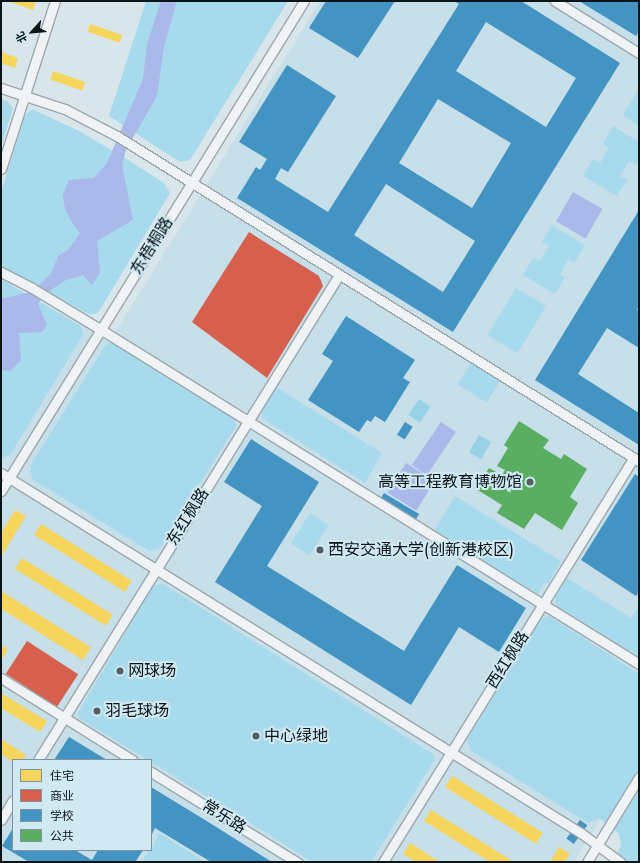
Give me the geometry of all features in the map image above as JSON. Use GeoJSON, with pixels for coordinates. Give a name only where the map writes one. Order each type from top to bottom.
{"type":"FeatureCollection","features":[{"type":"Feature","properties":{"kind":"street"},"geometry":{"type":"LineString","coordinates":[[1,169],[55,1]]}},
{"type":"Feature","properties":{"kind":"street","name":"东梧桐路"},"geometry":{"type":"LineString","coordinates":[[1,490],[5,476],[100,329],[304,1]]}},
{"type":"Feature","properties":{"kind":"street"},"geometry":{"type":"LineString","coordinates":[[555,1],[639,53]]}},
{"type":"Feature","properties":{"kind":"street"},"geometry":{"type":"LineString","coordinates":[[1,88],[65,109],[92,122],[636,459]]}},
{"type":"Feature","properties":{"kind":"street"},"geometry":{"type":"LineString","coordinates":[[1,272],[32,288],[100,329],[639,664]]}},
{"type":"Feature","properties":{"kind":"street","name":"东红枫路"},"geometry":{"type":"LineString","coordinates":[[39,759],[339,275]]}},
{"type":"Feature","properties":{"kind":"street","name":"西红枫路"},"geometry":{"type":"LineString","coordinates":[[383,862],[543,604],[636,459]]}},
{"type":"Feature","properties":{"kind":"street"},"geometry":{"type":"LineString","coordinates":[[5,476],[581,833],[620,862]]}},
{"type":"Feature","properties":{"kind":"street"},"geometry":{"type":"LineString","coordinates":[[1,678],[130,759]]}},
{"type":"Feature","properties":{"kind":"street","name":"常乐路"},"geometry":{"type":"LineString","coordinates":[[152,773],[297,862]]}},
{"type":"Feature","properties":{"kind":"street"},"geometry":{"type":"LineString","coordinates":[[587,862],[639,777]]}},
{"type":"Feature","properties":{"kind":"street"},"geometry":{"type":"LineString","coordinates":[[1,820],[12,802]]}},
{"type":"Feature","properties":{"kind":"shaded area"},"geometry":{"type":"Polygon","coordinates":[[[146,1],[288,1],[190,160],[180,162],[109,116],[146,1]]]}},
{"type":"Feature","properties":{"kind":"shaded area"},"geometry":{"type":"Polygon","coordinates":[[[161,1],[177,1],[164,46],[157,96],[126,150],[122,165],[133,220],[97,241],[100,273],[92,285],[83,275],[66,280],[43,295],[38,304],[47,325],[42,332],[19,333],[21,360],[11,371],[1,370],[1,299],[31,292],[51,274],[58,256],[68,250],[80,233],[71,221],[65,209],[63,195],[69,180],[94,178],[107,163],[143,79],[147,44],[161,1]]]}},
{"type":"Feature","properties":{"kind":"shaded area","name":"西安交通大学(创新港校区)"},"geometry":{"type":"Polygon","coordinates":[[[320,1],[639,1],[639,756],[574,862],[1,862],[1,279],[109,342],[320,1]]]}},
{"type":"Feature","properties":{"kind":"shaded area"},"geometry":{"type":"Polygon","coordinates":[[[639,89],[639,126],[623,115],[639,89]]]}},
{"type":"Feature","properties":{"kind":"shaded area"},"geometry":{"type":"Polygon","coordinates":[[[1,99],[7,101],[13,108],[1,147],[1,99]]]}},
{"type":"Feature","properties":{"kind":"shaded area"},"geometry":{"type":"Polygon","coordinates":[[[32,109],[81,132],[130,161],[164,183],[170,193],[98,313],[90,315],[1,267],[1,192],[25,115],[32,109]]]}},
{"type":"Feature","properties":{"kind":"shaded area"},"geometry":{"type":"Polygon","coordinates":[[[613,126],[639,142],[639,160],[636,165],[629,161],[620,176],[627,180],[617,196],[583,176],[593,159],[600,163],[609,148],[603,144],[613,126]]]}},
{"type":"Feature","properties":{"kind":"shaded area"},"geometry":{"type":"Polygon","coordinates":[[[573,192],[602,209],[585,238],[556,221],[573,192]]]}},
{"type":"Feature","properties":{"kind":"shaded area"},"geometry":{"type":"Polygon","coordinates":[[[552,225],[585,245],[574,263],[568,260],[560,274],[565,277],[555,294],[523,275],[533,258],[540,261],[549,246],[542,242],[552,225]]]}},
{"type":"Feature","properties":{"kind":"shaded area"},"geometry":{"type":"Polygon","coordinates":[[[1,279],[81,326],[83,335],[10,455],[1,458],[1,279]]]}},
{"type":"Feature","properties":{"kind":"shaded area"},"geometry":{"type":"Polygon","coordinates":[[[516,288],[546,306],[518,353],[488,335],[516,288]]]}},
{"type":"Feature","properties":{"kind":"shaded area"},"geometry":{"type":"Polygon","coordinates":[[[112,342],[234,418],[236,426],[159,549],[149,551],[32,479],[30,466],[105,346],[112,342]]]}},
{"type":"Feature","properties":{"kind":"shaded area"},"geometry":{"type":"Polygon","coordinates":[[[473,360],[502,378],[486,403],[458,385],[473,360]]]}},
{"type":"Feature","properties":{"kind":"shaded area"},"geometry":{"type":"Polygon","coordinates":[[[276,387],[382,453],[365,483],[263,419],[261,410],[276,387]]]}},
{"type":"Feature","properties":{"kind":"shaded area"},"geometry":{"type":"Polygon","coordinates":[[[419,399],[431,407],[420,423],[408,415],[419,399]]]}},
{"type":"Feature","properties":{"kind":"shaded area"},"geometry":{"type":"Polygon","coordinates":[[[441,422],[456,432],[427,475],[412,465],[441,422]]]}},
{"type":"Feature","properties":{"kind":"shaded area"},"geometry":{"type":"Polygon","coordinates":[[[479,435],[491,442],[481,459],[469,452],[479,435]]]}},
{"type":"Feature","properties":{"kind":"shaded area"},"geometry":{"type":"Polygon","coordinates":[[[406,463],[435,481],[416,511],[387,493],[406,463]]]}},
{"type":"Feature","properties":{"kind":"shaded area"},"geometry":{"type":"Polygon","coordinates":[[[455,496],[561,561],[548,584],[544,583],[538,594],[434,531],[455,496]]]}},
{"type":"Feature","properties":{"kind":"shaded area"},"geometry":{"type":"Polygon","coordinates":[[[310,513],[329,525],[310,555],[291,544],[310,513]]]}},
{"type":"Feature","properties":{"kind":"shaded area"},"geometry":{"type":"Polygon","coordinates":[[[567,578],[631,618],[637,609],[639,610],[639,657],[557,606],[555,597],[567,578]]]}},
{"type":"Feature","properties":{"kind":"shaded area","name":"中心绿地"},"geometry":{"type":"Polygon","coordinates":[[[163,584],[433,754],[435,759],[371,862],[313,862],[152,763],[152,759],[146,759],[79,718],[78,713],[153,586],[163,584]]]}},
{"type":"Feature","properties":{"kind":"shaded area"},"geometry":{"type":"Polygon","coordinates":[[[549,616],[639,674],[639,862],[613,862],[621,846],[619,834],[599,818],[588,823],[470,750],[467,739],[541,619],[549,616]]]}},
{"type":"Feature","properties":{"kind":"shaded area"},"geometry":{"type":"Polygon","coordinates":[[[159,833],[205,862],[142,862],[148,851],[152,851],[159,833]]]}},
{"type":"Feature","properties":{"kind":"building: 住宅"},"geometry":{"type":"Polygon","coordinates":[[[7,1],[33,1],[36,2],[33,10],[7,1]]]}},
{"type":"Feature","properties":{"kind":"building: 住宅"},"geometry":{"type":"Polygon","coordinates":[[[90,24],[122,35],[120,43],[87,32],[90,24]]]}},
{"type":"Feature","properties":{"kind":"building: 住宅"},"geometry":{"type":"Polygon","coordinates":[[[1,52],[18,58],[15,68],[1,63],[1,52]]]}},
{"type":"Feature","properties":{"kind":"building: 住宅"},"geometry":{"type":"Polygon","coordinates":[[[53,71],[85,82],[82,91],[50,80],[53,71]]]}},
{"type":"Feature","properties":{"kind":"building: 住宅"},"geometry":{"type":"Polygon","coordinates":[[[15,510],[26,516],[1,557],[1,533],[15,510]]]}},
{"type":"Feature","properties":{"kind":"building: 住宅"},"geometry":{"type":"Polygon","coordinates":[[[41,524],[132,581],[125,592],[34,535],[41,524]]]}},
{"type":"Feature","properties":{"kind":"building: 住宅"},"geometry":{"type":"Polygon","coordinates":[[[22,558],[113,615],[106,626],[15,569],[22,558]]]}},
{"type":"Feature","properties":{"kind":"building: 住宅"},"geometry":{"type":"Polygon","coordinates":[[[1,591],[91,647],[83,660],[1,609],[1,591]]]}},
{"type":"Feature","properties":{"kind":"building: 住宅"},"geometry":{"type":"Polygon","coordinates":[[[1,645],[8,649],[1,661],[1,645]]]}},
{"type":"Feature","properties":{"kind":"building: 住宅"},"geometry":{"type":"Polygon","coordinates":[[[1,693],[47,721],[40,732],[1,708],[1,693]]]}},
{"type":"Feature","properties":{"kind":"building: 住宅"},"geometry":{"type":"Polygon","coordinates":[[[1,739],[26,755],[24,759],[12,759],[12,761],[1,754],[1,739]]]}},
{"type":"Feature","properties":{"kind":"building: 住宅"},"geometry":{"type":"Polygon","coordinates":[[[452,776],[543,833],[536,844],[445,787],[452,776]]]}},
{"type":"Feature","properties":{"kind":"building: 住宅"},"geometry":{"type":"Polygon","coordinates":[[[431,810],[514,862],[490,862],[424,821],[431,810]]]}},
{"type":"Feature","properties":{"kind":"building: 住宅"},"geometry":{"type":"Polygon","coordinates":[[[410,843],[440,862],[416,862],[403,854],[410,843]]]}},
{"type":"Feature","properties":{"kind":"building: 住宅"},"geometry":{"type":"Polygon","coordinates":[[[559,847],[570,854],[565,862],[550,862],[559,847]]]}},
{"type":"Feature","properties":{"kind":"building: 商业"},"geometry":{"type":"Polygon","coordinates":[[[249,232],[319,276],[323,286],[267,378],[192,322],[249,232]]]}},
{"type":"Feature","properties":{"kind":"building: 商业"},"geometry":{"type":"Polygon","coordinates":[[[27,641],[78,674],[57,707],[6,674],[27,641]]]}},
{"type":"Feature","properties":{"kind":"building: 学校"},"geometry":{"type":"Polygon","coordinates":[[[326,1],[395,1],[358,58],[309,28],[326,1]]]}},
{"type":"Feature","properties":{"kind":"building: 学校"},"geometry":{"type":"Polygon","coordinates":[[[454,1],[521,1],[620,63],[453,332],[237,198],[256,167],[260,170],[267,159],[239,142],[287,65],[336,96],[288,172],[281,168],[275,179],[328,212],[459,4],[454,1]],[[486,22],[456,71],[546,127],[576,78],[486,22]],[[438,99],[399,163],[472,208],[511,143],[438,99]],[[386,184],[354,235],[443,292],[475,241],[386,184]]]}},
{"type":"Feature","properties":{"kind":"building: 学校"},"geometry":{"type":"Polygon","coordinates":[[[579,1],[639,1],[639,32],[636,36],[579,1]]]}},
{"type":"Feature","properties":{"kind":"building: 学校"},"geometry":{"type":"Polygon","coordinates":[[[639,210],[639,306],[637,310],[639,311],[639,348],[607,328],[578,374],[639,413],[639,445],[535,380],[639,210]]]}},
{"type":"Feature","properties":{"kind":"building: 学校"},"geometry":{"type":"Polygon","coordinates":[[[346,316],[415,360],[403,378],[410,382],[385,422],[375,416],[371,422],[367,420],[359,432],[308,400],[333,361],[322,354],[346,316]]]}},
{"type":"Feature","properties":{"kind":"building: 学校"},"geometry":{"type":"Polygon","coordinates":[[[405,422],[413,427],[405,439],[397,435],[405,422]]]}},
{"type":"Feature","properties":{"kind":"building: 学校"},"geometry":{"type":"Polygon","coordinates":[[[251,439],[319,482],[267,566],[404,651],[457,565],[526,608],[499,652],[459,627],[411,705],[215,582],[262,506],[224,482],[251,439]]]}},
{"type":"Feature","properties":{"kind":"building: 学校"},"geometry":{"type":"Polygon","coordinates":[[[635,474],[639,477],[639,592],[636,596],[581,560],[635,474]]]}},
{"type":"Feature","properties":{"kind":"building: 学校"},"geometry":{"type":"Polygon","coordinates":[[[384,493],[419,514],[416,520],[380,499],[384,493]]]}},
{"type":"Feature","properties":{"kind":"building: 学校"},"geometry":{"type":"Polygon","coordinates":[[[69,737],[105,759],[55,759],[69,737]]]}},
{"type":"Feature","properties":{"kind":"building: 学校"},"geometry":{"type":"Polygon","coordinates":[[[152,788],[272,862],[211,862],[155,828],[152,834],[152,788]]]}},
{"type":"Feature","properties":{"kind":"building: 学校"},"geometry":{"type":"Polygon","coordinates":[[[580,820],[587,825],[574,844],[566,839],[580,820]]]}},
{"type":"Feature","properties":{"kind":"building: 学校"},"geometry":{"type":"Polygon","coordinates":[[[12,830],[12,851],[77,851],[92,860],[97,851],[142,851],[136,861],[138,862],[29,862],[2,846],[12,830]]]}},
{"type":"Feature","properties":{"kind":"building: 公共","name":"高等工程教育博物馆"},"geometry":{"type":"Polygon","coordinates":[[[519,421],[549,440],[543,448],[561,459],[564,454],[587,469],[570,497],[578,503],[562,530],[535,513],[524,529],[497,513],[502,505],[476,489],[489,468],[502,475],[505,470],[497,466],[508,448],[504,445],[519,421]]]}},
{"type":"Feature","properties":{"kind":"place","name":"高等工程教育博物馆"},"geometry":{"type":"Point","coordinates":[530,482]}},
{"type":"Feature","properties":{"kind":"place","name":"西安交通大学(创新港校区)"},"geometry":{"type":"Point","coordinates":[320,550]}},
{"type":"Feature","properties":{"kind":"place","name":"网球场"},"geometry":{"type":"Point","coordinates":[120,671]}},
{"type":"Feature","properties":{"kind":"place","name":"羽毛球场"},"geometry":{"type":"Point","coordinates":[97,711]}},
{"type":"Feature","properties":{"kind":"place","name":"中心绿地"},"geometry":{"type":"Point","coordinates":[256,736]}}]}
